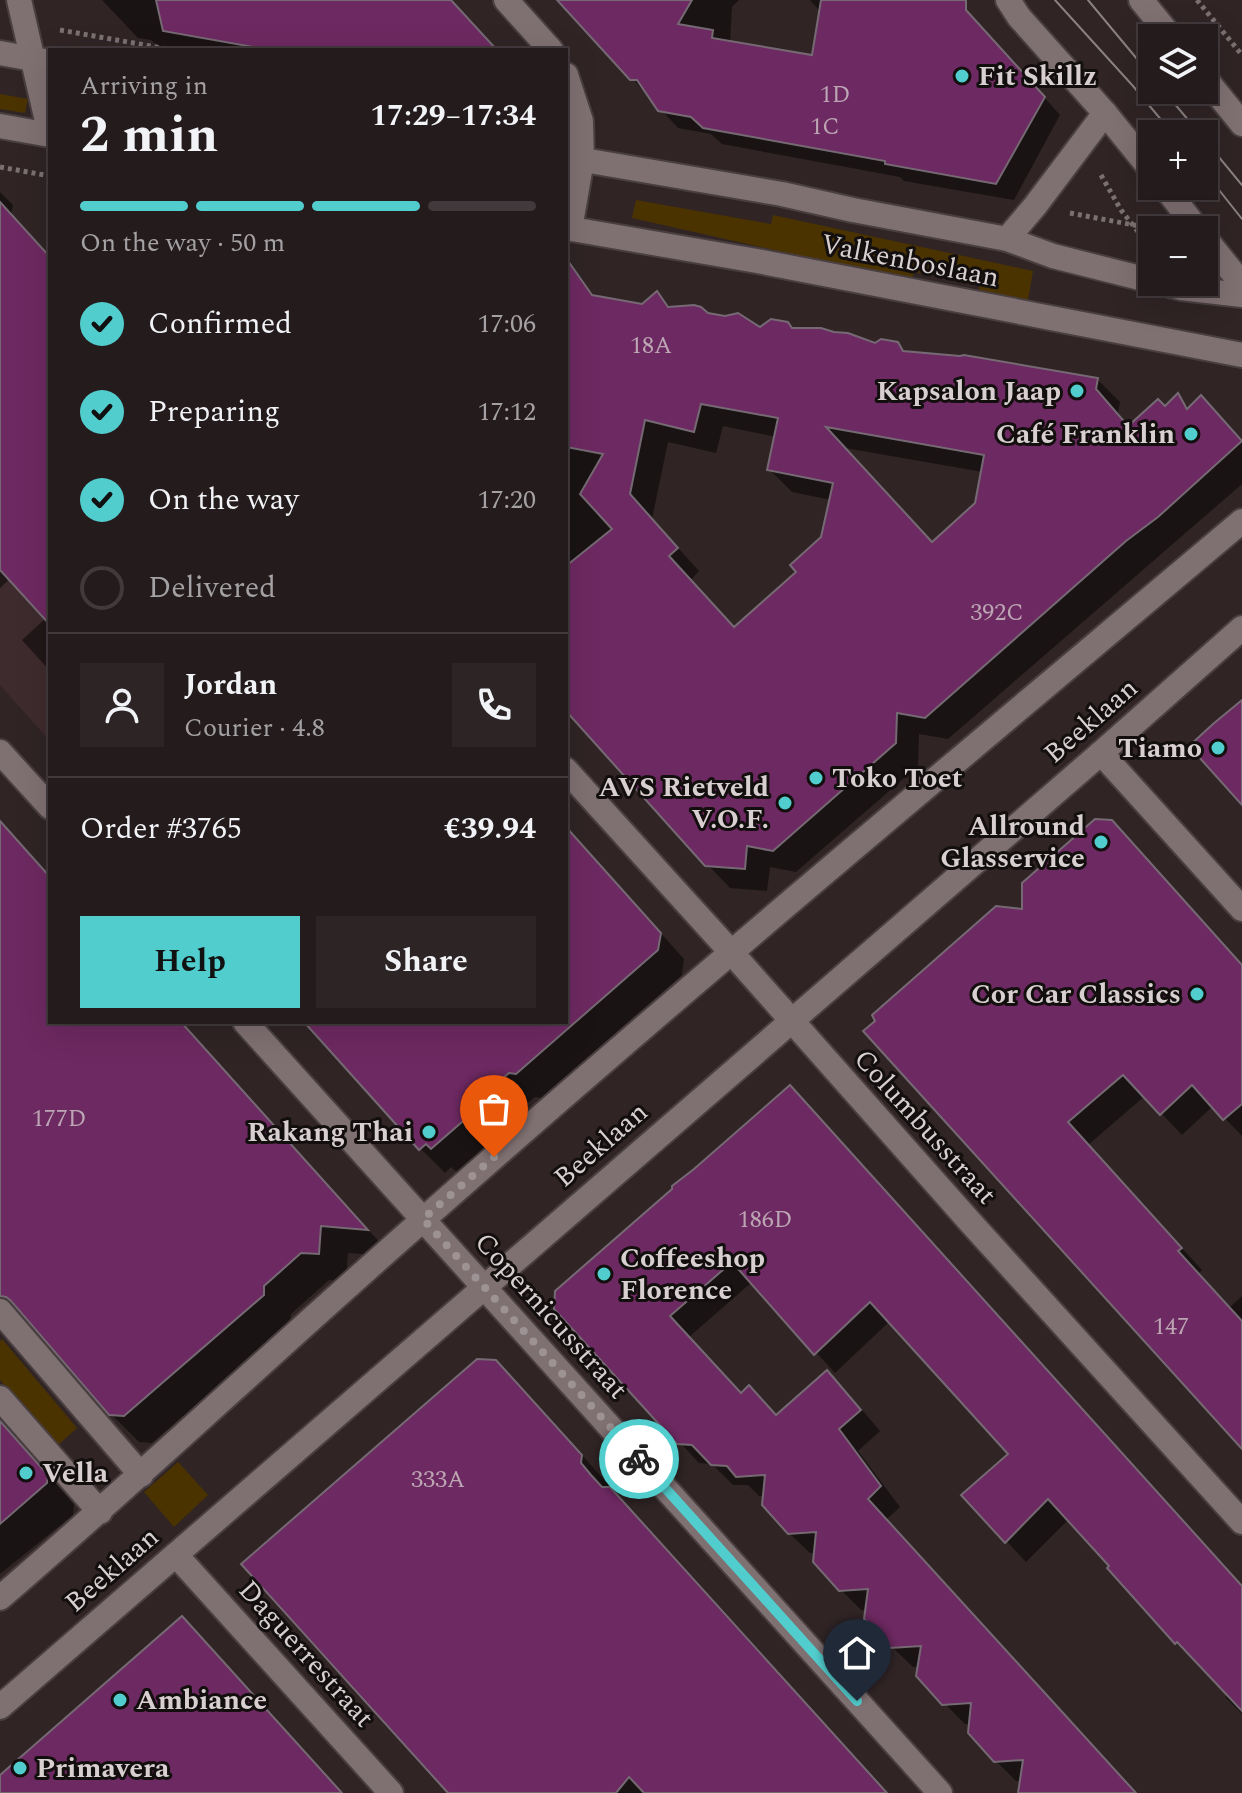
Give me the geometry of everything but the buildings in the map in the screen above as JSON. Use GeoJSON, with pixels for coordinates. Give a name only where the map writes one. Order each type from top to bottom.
{"type":"FeatureCollection","features":[{"type":"Feature","properties":{"kind":"street"},"geometry":{"type":"LineString","coordinates":[[19,0],[24,24],[41,60],[48,118]]}},
{"type":"Feature","properties":{"kind":"street"},"geometry":{"type":"LineString","coordinates":[[506,0],[549,48]]}},
{"type":"Feature","properties":{"kind":"street"},"geometry":{"type":"LineString","coordinates":[[1008,0],[1019,17],[1138,154]]}},
{"type":"Feature","properties":{"kind":"street"},"geometry":{"type":"LineString","coordinates":[[1141,0],[1161,24]]}},
{"type":"Feature","properties":{"kind":"street"},"geometry":{"type":"LineString","coordinates":[[0,53],[41,60]]}},
{"type":"Feature","properties":{"kind":"street"},"geometry":{"type":"LineString","coordinates":[[568,81],[581,121],[574,158],[568,228]]}},
{"type":"Feature","properties":{"kind":"street"},"geometry":{"type":"LineString","coordinates":[[1218,94],[1242,124]]}},
{"type":"Feature","properties":{"kind":"street"},"geometry":{"type":"LineString","coordinates":[[1007,239],[1105,113]]}},
{"type":"Feature","properties":{"kind":"street"},"geometry":{"type":"LineString","coordinates":[[0,126],[48,135]]}},
{"type":"Feature","properties":{"kind":"street","name":"Valkenboslaan"},"geometry":{"type":"LineString","coordinates":[[574,158],[782,194],[1007,239],[1053,256],[1138,277]]}},
{"type":"Feature","properties":{"kind":"street"},"geometry":{"type":"LineString","coordinates":[[1175,200],[1187,216]]}},
{"type":"Feature","properties":{"kind":"street","name":"Valkenboslaan"},"geometry":{"type":"LineString","coordinates":[[568,228],[757,261],[1242,355]]}},
{"type":"Feature","properties":{"kind":"street"},"geometry":{"type":"LineString","coordinates":[[1218,254],[1242,284]]}},
{"type":"Feature","properties":{"kind":"street","name":"Valkenboslaan"},"geometry":{"type":"LineString","coordinates":[[1218,292],[1242,295]]}},
{"type":"Feature","properties":{"kind":"street","name":"Beeklaan"},"geometry":{"type":"LineString","coordinates":[[0,1598],[100,1512],[423,1219],[731,952],[1242,521]]}},
{"type":"Feature","properties":{"kind":"street","name":"Beeklaan"},"geometry":{"type":"LineString","coordinates":[[0,1707],[1242,628]]}},
{"type":"Feature","properties":{"kind":"street"},"geometry":{"type":"LineString","coordinates":[[0,752],[48,805]]}},
{"type":"Feature","properties":{"kind":"street"},"geometry":{"type":"LineString","coordinates":[[1101,753],[1242,909]]}},
{"type":"Feature","properties":{"kind":"street","name":"Columbusstraat"},"geometry":{"type":"LineString","coordinates":[[568,772],[1242,1522]]}},
{"type":"Feature","properties":{"kind":"street","name":"Copernicusstraat"},"geometry":{"type":"LineString","coordinates":[[247,1024],[940,1793]]}},
{"type":"Feature","properties":{"kind":"street"},"geometry":{"type":"LineString","coordinates":[[0,1311],[141,1475]]}},
{"type":"Feature","properties":{"kind":"street"},"geometry":{"type":"LineString","coordinates":[[0,1398],[100,1512]]}},
{"type":"Feature","properties":{"kind":"street","name":"Daguerrestraat"},"geometry":{"type":"LineString","coordinates":[[176,1555],[391,1793]]}},
{"type":"Feature","properties":{"kind":"path"},"geometry":{"type":"LineString","coordinates":[[1203,2],[1242,55]]}},
{"type":"Feature","properties":{"kind":"path"},"geometry":{"type":"LineString","coordinates":[[24,24],[162,48]]}},
{"type":"Feature","properties":{"kind":"path"},"geometry":{"type":"LineString","coordinates":[[0,167],[48,176]]}},
{"type":"Feature","properties":{"kind":"path"},"geometry":{"type":"LineString","coordinates":[[1121,210],[1138,232]]}},
{"type":"Feature","properties":{"kind":"path"},"geometry":{"type":"LineString","coordinates":[[1109,221],[1138,226]]}},
{"type":"Feature","properties":{"kind":"shaded area"},"geometry":{"type":"Polygon","coordinates":[[[0,94],[28,99],[25,113],[0,109],[0,94]]]}},
{"type":"Feature","properties":{"kind":"shaded area"},"geometry":{"type":"Polygon","coordinates":[[[636,200],[771,224],[773,215],[1033,271],[1028,300],[978,294],[980,284],[914,272],[912,281],[632,218],[636,200]]]}},
{"type":"Feature","properties":{"kind":"shaded area"},"geometry":{"type":"Polygon","coordinates":[[[0,443],[48,497],[48,739],[0,685],[0,443]]]}},
{"type":"Feature","properties":{"kind":"shaded area"},"geometry":{"type":"Polygon","coordinates":[[[2,1339],[77,1428],[57,1446],[0,1380],[2,1339]]]}},
{"type":"Feature","properties":{"kind":"shaded area"},"geometry":{"type":"Polygon","coordinates":[[[178,1462],[208,1495],[174,1527],[144,1492],[178,1462]]]}},
{"type":"Feature","properties":{"kind":"tram line"},"geometry":{"type":"LineString","coordinates":[[1055,0],[1161,120]]}},
{"type":"Feature","properties":{"kind":"tram line"},"geometry":{"type":"LineString","coordinates":[[1088,0],[1138,60]]}},
{"type":"Feature","properties":{"kind":"tram line"},"geometry":{"type":"LineString","coordinates":[[1175,104],[1188,120]]}},
{"type":"Feature","properties":{"kind":"tram line"},"geometry":{"type":"LineString","coordinates":[[1218,156],[1242,185]]}},
{"type":"Feature","properties":{"kind":"tram line"},"geometry":{"type":"LineString","coordinates":[[1218,189],[1242,219]]}},
{"type":"Feature","properties":{"kind":"way so far"},"geometry":{"type":"LineString","coordinates":[[494,1157],[423,1219],[639,1459]]}},
{"type":"Feature","properties":{"kind":"place","name":"Fit Skillz"},"geometry":{"type":"Point","coordinates":[962,76]}},
{"type":"Feature","properties":{"kind":"place","name":"Kapsalon Jaap"},"geometry":{"type":"Point","coordinates":[1077,391]}},
{"type":"Feature","properties":{"kind":"place","name":"Café Franklin"},"geometry":{"type":"Point","coordinates":[1191,434]}},
{"type":"Feature","properties":{"kind":"place","name":"Tiamo"},"geometry":{"type":"Point","coordinates":[1218,748]}},
{"type":"Feature","properties":{"kind":"place","name":"Toko Toet"},"geometry":{"type":"Point","coordinates":[816,778]}},
{"type":"Feature","properties":{"kind":"place","name":"AVS Rietveld V.O.F."},"geometry":{"type":"Point","coordinates":[785,803]}},
{"type":"Feature","properties":{"kind":"place","name":"Allround Glasservice"},"geometry":{"type":"Point","coordinates":[1101,842]}},
{"type":"Feature","properties":{"kind":"place","name":"Cor Car Classics"},"geometry":{"type":"Point","coordinates":[1197,994]}},
{"type":"Feature","properties":{"kind":"place","name":"Rakang Thai"},"geometry":{"type":"Point","coordinates":[429,1132]}},
{"type":"Feature","properties":{"kind":"place","name":"Coffeeshop Florence"},"geometry":{"type":"Point","coordinates":[604,1274]}},
{"type":"Feature","properties":{"kind":"place","name":"Vella"},"geometry":{"type":"Point","coordinates":[26,1473]}},
{"type":"Feature","properties":{"kind":"place","name":"Ambiance"},"geometry":{"type":"Point","coordinates":[120,1700]}},
{"type":"Feature","properties":{"kind":"place","name":"Primavera"},"geometry":{"type":"Point","coordinates":[20,1768]}},
{"type":"Feature","properties":{"kind":"route"},"geometry":{"type":"LineString","coordinates":[[639,1459],[857,1701]]}}]}
